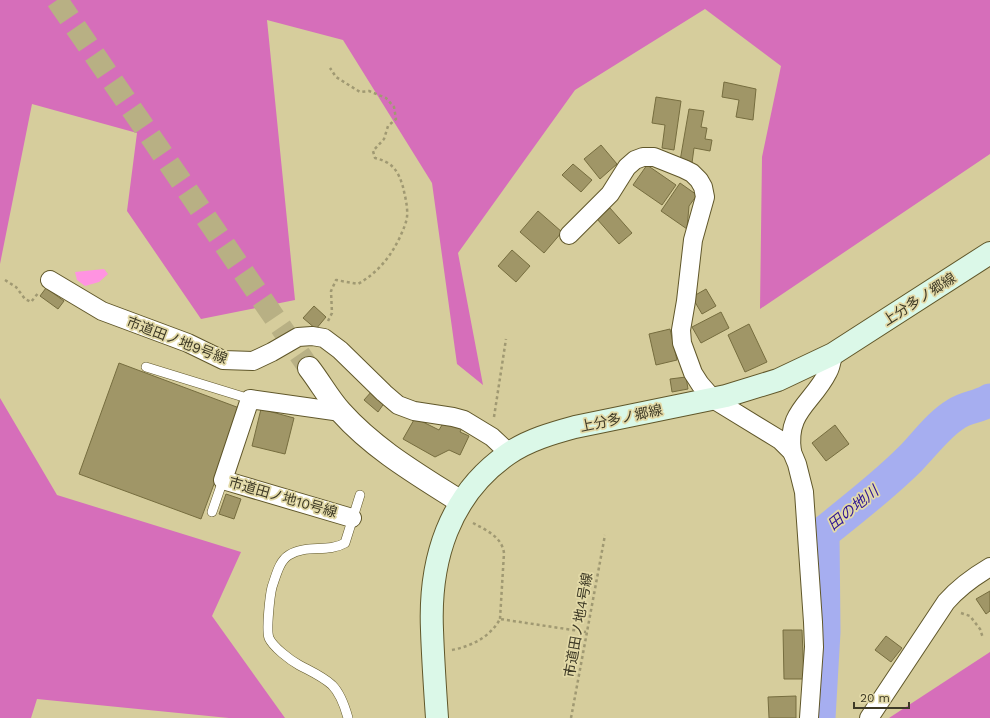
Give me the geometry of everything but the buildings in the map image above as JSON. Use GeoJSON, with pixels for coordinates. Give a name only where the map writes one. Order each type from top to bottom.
{"type":"FeatureCollection","features":[{"type":"Feature","properties":{"kind":"main road","name":"上分多ノ郷線"},"geometry":{"type":"LineString","coordinates":[[437,718],[432,629],[433,586],[437,563],[448,526],[461,502],[485,473],[509,453],[552,433],[713,399],[778,380],[833,354],[990,253]]}},
{"type":"Feature","properties":{"kind":"street"},"geometry":{"type":"LineString","coordinates":[[569,235],[610,194],[627,166],[635,160],[643,157],[654,157],[692,173],[703,187],[704,197],[693,240],[681,330],[682,343],[700,384],[713,399],[780,440],[792,452]]}},
{"type":"Feature","properties":{"kind":"street","name":"市道田ノ地9号線"},"geometry":{"type":"LineString","coordinates":[[50,280],[102,311],[188,343],[223,360],[253,361],[298,337],[319,337]]}},
{"type":"Feature","properties":{"kind":"street"},"geometry":{"type":"LineString","coordinates":[[319,337],[324,338],[340,350],[398,405],[414,411],[464,420],[492,437],[509,453]]}},
{"type":"Feature","properties":{"kind":"street"},"geometry":{"type":"LineString","coordinates":[[809,718],[814,647],[813,622],[804,492],[790,440],[796,416],[829,372],[833,354]]}},
{"type":"Feature","properties":{"kind":"street"},"geometry":{"type":"LineString","coordinates":[[309,368],[341,412],[362,433],[385,452],[461,502]]}},
{"type":"Feature","properties":{"kind":"street"},"geometry":{"type":"LineString","coordinates":[[250,399],[341,412]]}},
{"type":"Feature","properties":{"kind":"street","name":"市道田ノ地10号線"},"geometry":{"type":"LineString","coordinates":[[250,399],[223,480],[352,518]]}},
{"type":"Feature","properties":{"kind":"street"},"geometry":{"type":"LineString","coordinates":[[870,718],[946,602],[955,591],[970,579],[990,567]]}},
{"type":"Feature","properties":{"kind":"lane"},"geometry":{"type":"LineString","coordinates":[[146,367],[250,399]]}},
{"type":"Feature","properties":{"kind":"lane"},"geometry":{"type":"LineString","coordinates":[[212,512],[223,480]]}},
{"type":"Feature","properties":{"kind":"lane"},"geometry":{"type":"LineString","coordinates":[[348,718],[344,704],[333,686],[319,675],[298,664],[280,651],[269,638],[268,616],[270,594],[278,570],[287,556],[299,550],[338,547],[345,543],[360,495]]}},
{"type":"Feature","properties":{"kind":"path"},"geometry":{"type":"LineString","coordinates":[[319,337],[332,313],[331,291],[336,280],[358,284],[370,277],[386,261],[396,246],[407,217],[407,206],[400,179],[393,166],[384,160],[375,158],[373,152],[384,139],[388,126],[396,119],[394,107],[386,98],[369,91],[360,92],[336,77],[330,68]]}},
{"type":"Feature","properties":{"kind":"path"},"geometry":{"type":"LineString","coordinates":[[5,280],[16,287],[25,299],[30,302],[50,280]]}},
{"type":"Feature","properties":{"kind":"path"},"geometry":{"type":"LineString","coordinates":[[492,437],[496,397],[506,339]]}},
{"type":"Feature","properties":{"kind":"path"},"geometry":{"type":"LineString","coordinates":[[448,650],[475,643],[495,628],[500,619],[504,553],[503,546],[499,540],[482,528]]}},
{"type":"Feature","properties":{"kind":"path","name":"市道田ノ地4号線"},"geometry":{"type":"LineString","coordinates":[[571,718],[605,535]]}},
{"type":"Feature","properties":{"kind":"path"},"geometry":{"type":"LineString","coordinates":[[959,611],[970,616],[980,629],[983,638]]}},
{"type":"Feature","properties":{"kind":"path"},"geometry":{"type":"LineString","coordinates":[[500,619],[586,632]]}},
{"type":"Feature","properties":{"kind":"shaded area"},"geometry":{"type":"Polygon","coordinates":[[[0,0],[990,0],[990,154],[760,309],[762,157],[781,66],[705,9],[575,90],[458,253],[483,385],[457,364],[432,183],[343,40],[267,20],[295,300],[201,319],[127,211],[137,133],[32,104],[0,264],[0,0]]]}},
{"type":"Feature","properties":{"kind":"shaded area"},"geometry":{"type":"Polygon","coordinates":[[[104,269],[108,274],[99,282],[85,286],[77,280],[75,272],[104,269]]]}},
{"type":"Feature","properties":{"kind":"shaded area"},"geometry":{"type":"Polygon","coordinates":[[[0,398],[57,495],[241,552],[212,616],[285,718],[229,718],[37,699],[31,718],[0,718],[0,398]]]}},
{"type":"Feature","properties":{"kind":"shaded area"},"geometry":{"type":"Polygon","coordinates":[[[990,652],[990,718],[889,718],[990,652]]]}},
{"type":"Feature","properties":{"kind":"waterway","name":"田の地川"},"geometry":{"type":"LineString","coordinates":[[819,718],[824,632],[823,533],[889,479],[950,418],[968,408],[990,400]]}},
{"type":"Feature","properties":{"kind":"tunnel"},"geometry":{"type":"LineString","coordinates":[[57,0],[309,368]]}}]}
